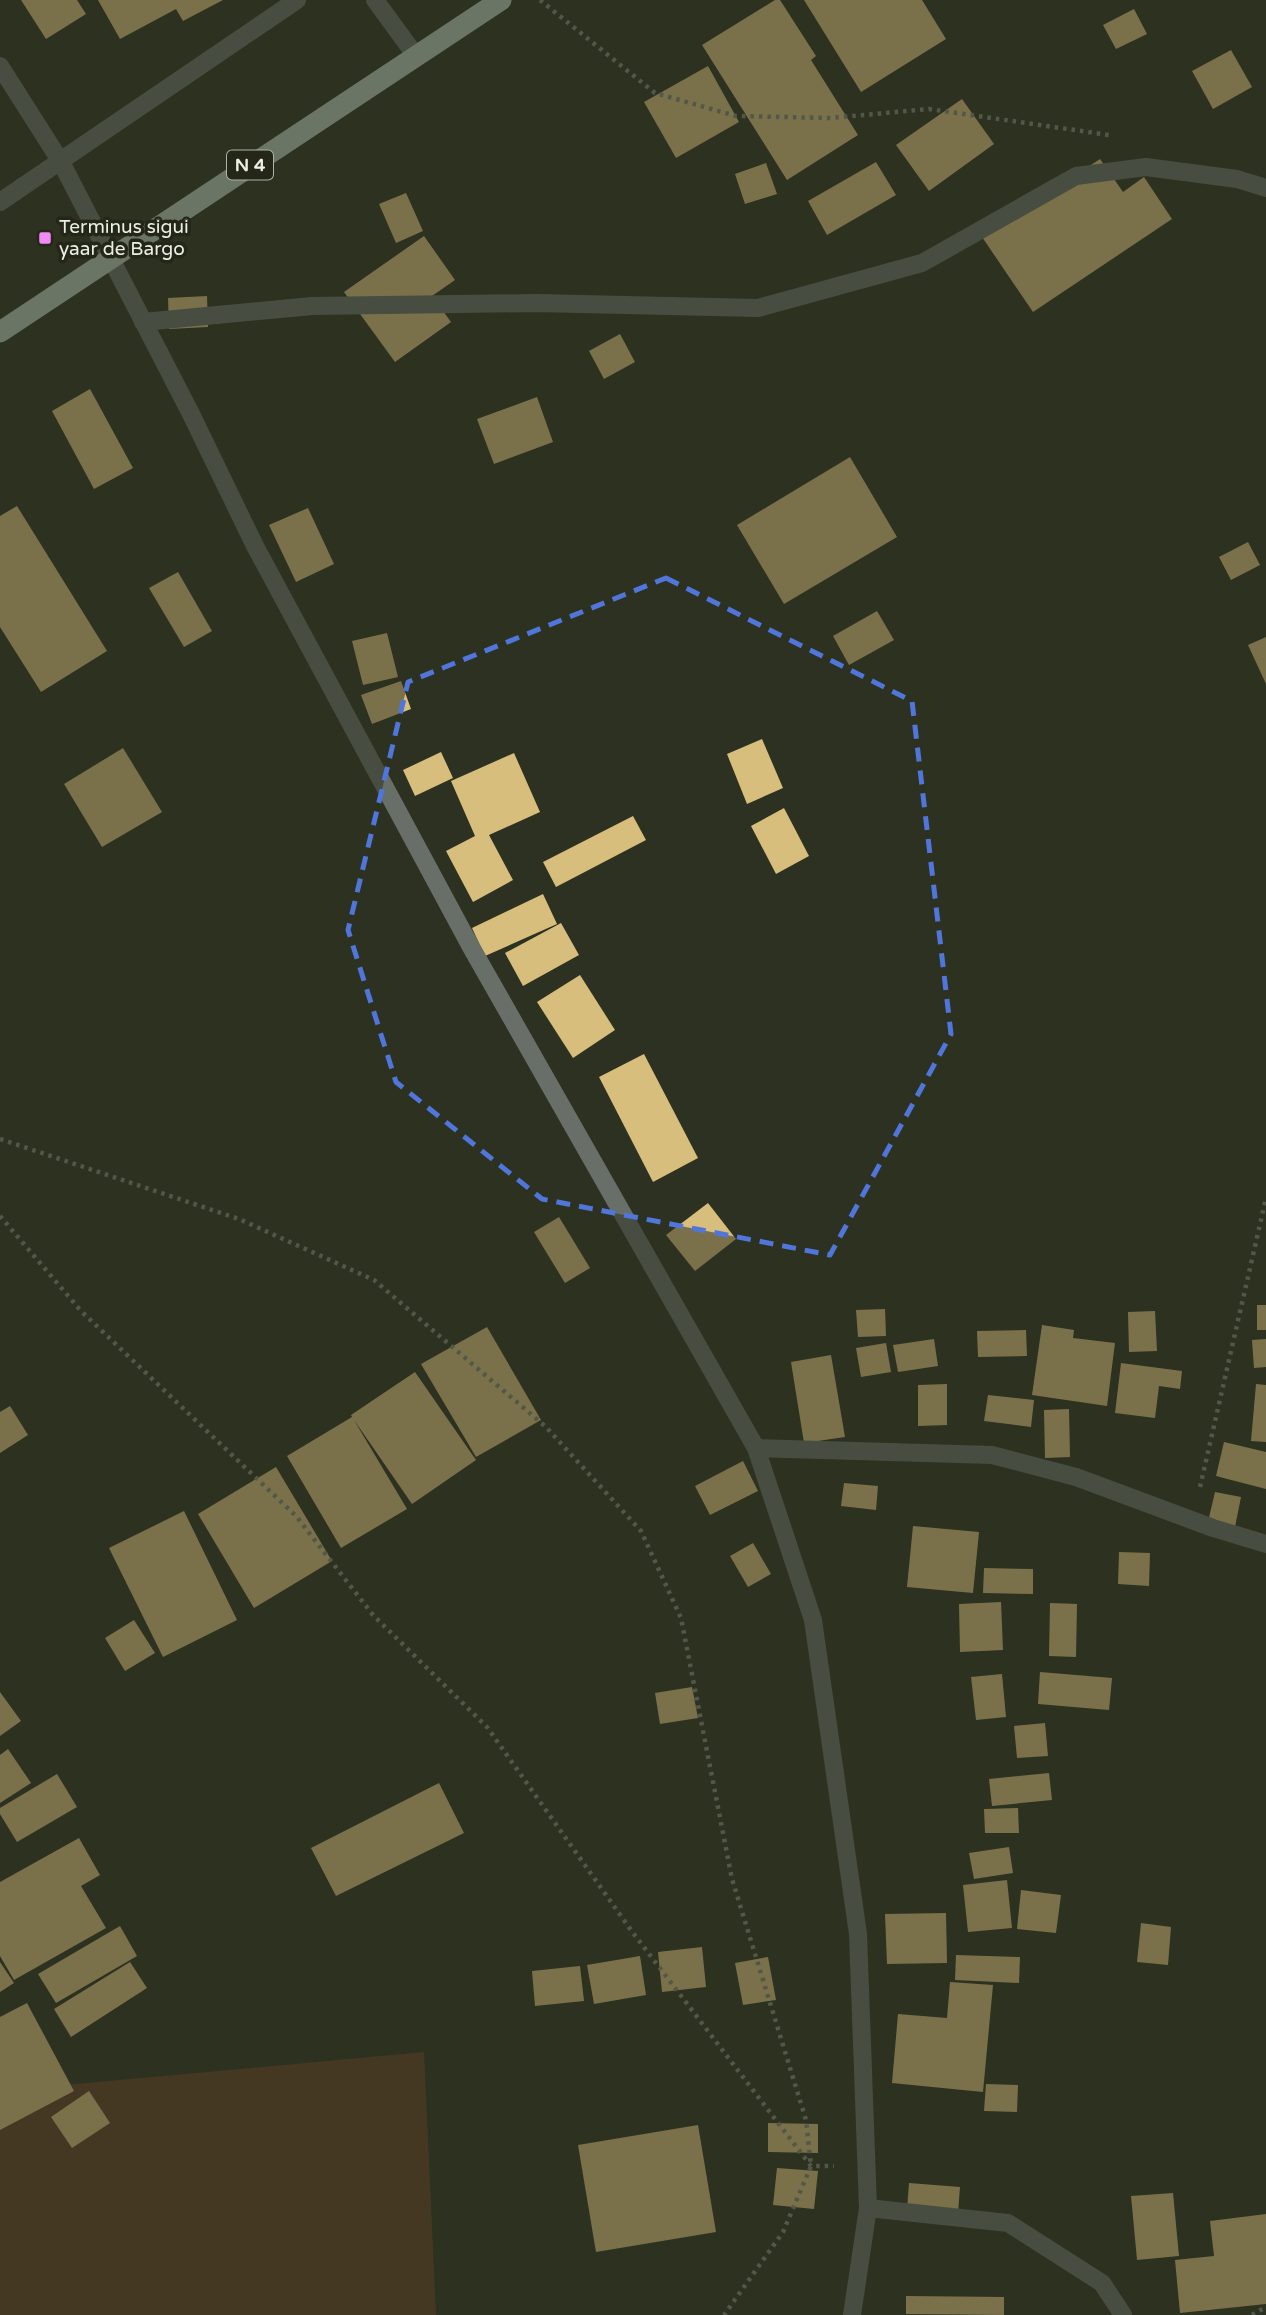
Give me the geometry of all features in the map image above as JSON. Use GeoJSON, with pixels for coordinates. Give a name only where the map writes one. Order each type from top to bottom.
{"type":"FeatureCollection","features":[{"type":"Feature","properties":{"kind":"highway","name":"N 4"},"geometry":{"type":"LineString","coordinates":[[0,332],[501,0]]}},
{"type":"Feature","properties":{"kind":"street"},"geometry":{"type":"LineString","coordinates":[[0,202],[297,0]]}},
{"type":"Feature","properties":{"kind":"street"},"geometry":{"type":"LineString","coordinates":[[375,0],[416,56]]}},
{"type":"Feature","properties":{"kind":"street"},"geometry":{"type":"LineString","coordinates":[[0,66],[61,162],[255,546],[471,947],[756,1448],[813,1620],[858,1934],[868,2208],[852,2315]]}},
{"type":"Feature","properties":{"kind":"street"},"geometry":{"type":"LineString","coordinates":[[143,322],[312,306],[537,303],[758,308],[922,262],[1076,176],[1146,167],[1237,179],[1266,188]]}},
{"type":"Feature","properties":{"kind":"street"},"geometry":{"type":"LineString","coordinates":[[756,1448],[992,1455],[1076,1477],[1193,1518],[1213,1528],[1266,1544]]}},
{"type":"Feature","properties":{"kind":"street"},"geometry":{"type":"LineString","coordinates":[[868,2208],[1008,2223],[1102,2283],[1123,2315]]}},
{"type":"Feature","properties":{"kind":"path"},"geometry":{"type":"LineString","coordinates":[[540,0],[654,93],[736,116],[831,118],[929,108],[1119,136]]}},
{"type":"Feature","properties":{"kind":"path"},"geometry":{"type":"LineString","coordinates":[[0,1139],[239,1219],[374,1280],[546,1427],[641,1531],[681,1618],[732,1879],[806,2120],[811,2166],[782,2232],[724,2315]]}},
{"type":"Feature","properties":{"kind":"path"},"geometry":{"type":"LineString","coordinates":[[1193,1518],[1266,1198]]}},
{"type":"Feature","properties":{"kind":"path"},"geometry":{"type":"LineString","coordinates":[[0,1216],[82,1311],[296,1516],[373,1615],[487,1727],[633,1933],[811,2166]]}},
{"type":"Feature","properties":{"kind":"path"},"geometry":{"type":"LineString","coordinates":[[811,2166],[867,2166]]}},
{"type":"Feature","properties":{"kind":"path"},"geometry":{"type":"LineString","coordinates":[[1252,2315],[1266,2307]]}},
{"type":"Feature","properties":{"kind":"highlighted area"},"geometry":{"type":"Polygon","coordinates":[[[666,578],[912,701],[951,1034],[830,1255],[542,1199],[396,1082],[348,930],[408,682],[666,578]]]}},
{"type":"Feature","properties":{"kind":"shaded area"},"geometry":{"type":"Polygon","coordinates":[[[424,2052],[436,2315],[0,2315],[0,2091],[424,2052]]]}},
{"type":"Feature","properties":{"kind":"building"},"geometry":{"type":"Polygon","coordinates":[[[21,0],[77,0],[86,14],[46,39],[21,0]]]}},
{"type":"Feature","properties":{"kind":"building"},"geometry":{"type":"Polygon","coordinates":[[[98,0],[223,0],[183,21],[176,9],[120,39],[98,0]]]}},
{"type":"Feature","properties":{"kind":"building"},"geometry":{"type":"Polygon","coordinates":[[[775,0],[780,0],[816,56],[811,60],[858,135],[787,180],[702,45],[775,0]]]}},
{"type":"Feature","properties":{"kind":"building"},"geometry":{"type":"Polygon","coordinates":[[[804,0],[922,0],[946,39],[861,92],[804,0]]]}},
{"type":"Feature","properties":{"kind":"building"},"geometry":{"type":"Polygon","coordinates":[[[1134,9],[1147,34],[1116,49],[1103,25],[1134,9]]]}},
{"type":"Feature","properties":{"kind":"building"},"geometry":{"type":"Polygon","coordinates":[[[1231,50],[1252,87],[1213,109],[1192,71],[1231,50]]]}},
{"type":"Feature","properties":{"kind":"building"},"geometry":{"type":"Polygon","coordinates":[[[708,66],[739,122],[676,158],[644,102],[708,66]]]}},
{"type":"Feature","properties":{"kind":"building"},"geometry":{"type":"Polygon","coordinates":[[[962,99],[994,144],[929,191],[896,145],[962,99]]]}},
{"type":"Feature","properties":{"kind":"building"},"geometry":{"type":"Polygon","coordinates":[[[1100,159],[1123,192],[1144,177],[1172,219],[1033,312],[982,237],[1100,159]]]}},
{"type":"Feature","properties":{"kind":"building"},"geometry":{"type":"Polygon","coordinates":[[[876,162],[896,195],[827,235],[808,201],[876,162]]]}},
{"type":"Feature","properties":{"kind":"building"},"geometry":{"type":"Polygon","coordinates":[[[766,163],[777,194],[745,204],[735,174],[766,163]]]}},
{"type":"Feature","properties":{"kind":"building"},"geometry":{"type":"Polygon","coordinates":[[[406,193],[423,231],[396,243],[379,204],[406,193]]]}},
{"type":"Feature","properties":{"kind":"building"},"geometry":{"type":"Polygon","coordinates":[[[424,236],[455,280],[432,296],[451,322],[395,362],[344,292],[424,236]]]}},
{"type":"Feature","properties":{"kind":"building"},"geometry":{"type":"Polygon","coordinates":[[[207,296],[208,327],[169,329],[168,298],[207,296]]]}},
{"type":"Feature","properties":{"kind":"building"},"geometry":{"type":"Polygon","coordinates":[[[620,334],[635,362],[604,379],[589,351],[620,334]]]}},
{"type":"Feature","properties":{"kind":"building"},"geometry":{"type":"Polygon","coordinates":[[[90,389],[133,468],[94,489],[52,411],[90,389]]]}},
{"type":"Feature","properties":{"kind":"building"},"geometry":{"type":"Polygon","coordinates":[[[537,397],[553,442],[494,464],[477,419],[537,397]]]}},
{"type":"Feature","properties":{"kind":"building"},"geometry":{"type":"Polygon","coordinates":[[[850,457],[897,537],[784,604],[737,525],[850,457]]]}},
{"type":"Feature","properties":{"kind":"building"},"geometry":{"type":"Polygon","coordinates":[[[17,506],[107,651],[41,692],[0,627],[0,516],[17,506]]]}},
{"type":"Feature","properties":{"kind":"building"},"geometry":{"type":"Polygon","coordinates":[[[308,508],[334,564],[296,582],[269,525],[308,508]]]}},
{"type":"Feature","properties":{"kind":"building"},"geometry":{"type":"Polygon","coordinates":[[[1248,542],[1260,565],[1231,580],[1219,557],[1248,542]]]}},
{"type":"Feature","properties":{"kind":"building"},"geometry":{"type":"Polygon","coordinates":[[[178,572],[212,631],[184,647],[149,588],[178,572]]]}},
{"type":"Feature","properties":{"kind":"building"},"geometry":{"type":"Polygon","coordinates":[[[877,611],[894,640],[849,665],[833,636],[877,611]]]}},
{"type":"Feature","properties":{"kind":"building"},"geometry":{"type":"Polygon","coordinates":[[[387,633],[398,677],[363,685],[352,641],[387,633]]]}},
{"type":"Feature","properties":{"kind":"building"},"geometry":{"type":"Polygon","coordinates":[[[1266,637],[1266,684],[1248,645],[1266,637]]]}},
{"type":"Feature","properties":{"kind":"building"},"geometry":{"type":"Polygon","coordinates":[[[401,681],[411,709],[372,724],[361,695],[401,681]]]}},
{"type":"Feature","properties":{"kind":"building"},"geometry":{"type":"Polygon","coordinates":[[[762,739],[783,788],[747,804],[727,754],[762,739]]]}},
{"type":"Feature","properties":{"kind":"building"},"geometry":{"type":"Polygon","coordinates":[[[123,748],[162,812],[102,847],[64,784],[123,748]]]}},
{"type":"Feature","properties":{"kind":"building"},"geometry":{"type":"Polygon","coordinates":[[[441,752],[453,778],[415,796],[403,770],[441,752]]]}},
{"type":"Feature","properties":{"kind":"building"},"geometry":{"type":"Polygon","coordinates":[[[514,753],[540,812],[489,835],[513,880],[473,902],[446,851],[475,836],[451,781],[514,753]]]}},
{"type":"Feature","properties":{"kind":"building"},"geometry":{"type":"Polygon","coordinates":[[[784,808],[809,856],[776,874],[751,826],[784,808]]]}},
{"type":"Feature","properties":{"kind":"building"},"geometry":{"type":"Polygon","coordinates":[[[633,816],[646,840],[556,887],[543,862],[633,816]]]}},
{"type":"Feature","properties":{"kind":"building"},"geometry":{"type":"Polygon","coordinates":[[[543,894],[557,924],[485,956],[472,928],[543,894]]]}},
{"type":"Feature","properties":{"kind":"building"},"geometry":{"type":"Polygon","coordinates":[[[561,923],[579,955],[523,986],[505,953],[561,923]]]}},
{"type":"Feature","properties":{"kind":"building"},"geometry":{"type":"Polygon","coordinates":[[[580,975],[615,1030],[573,1058],[537,1002],[580,975]]]}},
{"type":"Feature","properties":{"kind":"building"},"geometry":{"type":"Polygon","coordinates":[[[644,1054],[698,1158],[653,1182],[599,1077],[644,1054]]]}},
{"type":"Feature","properties":{"kind":"building"},"geometry":{"type":"Polygon","coordinates":[[[708,1203],[736,1239],[695,1271],[666,1235],[708,1203]]]}},
{"type":"Feature","properties":{"kind":"building"},"geometry":{"type":"Polygon","coordinates":[[[559,1217],[590,1268],[565,1283],[534,1232],[559,1217]]]}},
{"type":"Feature","properties":{"kind":"building"},"geometry":{"type":"Polygon","coordinates":[[[1257,1305],[1266,1305],[1266,1330],[1257,1330],[1257,1305]]]}},
{"type":"Feature","properties":{"kind":"building"},"geometry":{"type":"Polygon","coordinates":[[[885,1309],[886,1336],[858,1337],[856,1310],[885,1309]]]}},
{"type":"Feature","properties":{"kind":"building"},"geometry":{"type":"Polygon","coordinates":[[[1155,1311],[1157,1351],[1129,1352],[1128,1312],[1155,1311]]]}},
{"type":"Feature","properties":{"kind":"building"},"geometry":{"type":"Polygon","coordinates":[[[1042,1325],[1074,1330],[1073,1338],[1115,1343],[1107,1406],[1032,1395],[1042,1325]]]}},
{"type":"Feature","properties":{"kind":"building"},"geometry":{"type":"Polygon","coordinates":[[[487,1327],[541,1420],[476,1457],[421,1364],[487,1327]]]}},
{"type":"Feature","properties":{"kind":"building"},"geometry":{"type":"Polygon","coordinates":[[[1026,1330],[1027,1356],[978,1357],[977,1331],[1026,1330]]]}},
{"type":"Feature","properties":{"kind":"building"},"geometry":{"type":"Polygon","coordinates":[[[934,1339],[938,1366],[898,1372],[893,1345],[934,1339]]]}},
{"type":"Feature","properties":{"kind":"building"},"geometry":{"type":"Polygon","coordinates":[[[1266,1339],[1266,1367],[1254,1368],[1252,1340],[1266,1339]]]}},
{"type":"Feature","properties":{"kind":"building"},"geometry":{"type":"Polygon","coordinates":[[[886,1343],[891,1372],[861,1377],[856,1348],[886,1343]]]}},
{"type":"Feature","properties":{"kind":"building"},"geometry":{"type":"Polygon","coordinates":[[[831,1355],[845,1437],[804,1443],[791,1362],[831,1355]]]}},
{"type":"Feature","properties":{"kind":"building"},"geometry":{"type":"Polygon","coordinates":[[[1121,1363],[1182,1371],[1180,1389],[1159,1386],[1155,1418],[1115,1413],[1121,1363]]]}},
{"type":"Feature","properties":{"kind":"building"},"geometry":{"type":"Polygon","coordinates":[[[415,1372],[476,1460],[412,1504],[354,1420],[407,1509],[341,1548],[287,1456],[352,1417],[351,1415],[415,1372]]]}},
{"type":"Feature","properties":{"kind":"building"},"geometry":{"type":"Polygon","coordinates":[[[947,1384],[947,1425],[918,1426],[918,1385],[947,1384]]]}},
{"type":"Feature","properties":{"kind":"building"},"geometry":{"type":"Polygon","coordinates":[[[1256,1384],[1266,1385],[1266,1442],[1251,1441],[1256,1384]]]}},
{"type":"Feature","properties":{"kind":"building"},"geometry":{"type":"Polygon","coordinates":[[[988,1395],[1034,1400],[1031,1427],[984,1421],[988,1395]]]}},
{"type":"Feature","properties":{"kind":"building"},"geometry":{"type":"Polygon","coordinates":[[[10,1406],[28,1435],[0,1453],[0,1412],[10,1406]]]}},
{"type":"Feature","properties":{"kind":"building"},"geometry":{"type":"Polygon","coordinates":[[[1069,1409],[1070,1457],[1045,1458],[1044,1410],[1069,1409]]]}},
{"type":"Feature","properties":{"kind":"building"},"geometry":{"type":"Polygon","coordinates":[[[1224,1442],[1266,1452],[1266,1489],[1216,1476],[1224,1442]]]}},
{"type":"Feature","properties":{"kind":"building"},"geometry":{"type":"Polygon","coordinates":[[[743,1461],[758,1491],[710,1515],[695,1486],[743,1461]]]}},
{"type":"Feature","properties":{"kind":"building"},"geometry":{"type":"Polygon","coordinates":[[[276,1467],[332,1561],[254,1608],[198,1514],[276,1467]]]}},
{"type":"Feature","properties":{"kind":"building"},"geometry":{"type":"Polygon","coordinates":[[[844,1483],[878,1486],[876,1510],[841,1506],[844,1483]]]}},
{"type":"Feature","properties":{"kind":"building"},"geometry":{"type":"Polygon","coordinates":[[[1215,1492],[1241,1497],[1234,1532],[1207,1526],[1215,1492]]]}},
{"type":"Feature","properties":{"kind":"building"},"geometry":{"type":"Polygon","coordinates":[[[184,1511],[237,1620],[163,1657],[109,1548],[184,1511]]]}},
{"type":"Feature","properties":{"kind":"building"},"geometry":{"type":"Polygon","coordinates":[[[913,1526],[979,1532],[973,1593],[907,1587],[913,1526]]]}},
{"type":"Feature","properties":{"kind":"building"},"geometry":{"type":"Polygon","coordinates":[[[753,1543],[771,1574],[748,1587],[730,1556],[753,1543]]]}},
{"type":"Feature","properties":{"kind":"building"},"geometry":{"type":"Polygon","coordinates":[[[1119,1552],[1150,1553],[1149,1586],[1118,1584],[1119,1552]]]}},
{"type":"Feature","properties":{"kind":"building"},"geometry":{"type":"Polygon","coordinates":[[[984,1568],[1033,1569],[1033,1594],[983,1593],[984,1568]]]}},
{"type":"Feature","properties":{"kind":"building"},"geometry":{"type":"Polygon","coordinates":[[[1001,1602],[1003,1650],[960,1652],[959,1604],[1001,1602]]]}},
{"type":"Feature","properties":{"kind":"building"},"geometry":{"type":"Polygon","coordinates":[[[1050,1603],[1077,1604],[1076,1657],[1049,1656],[1050,1603]]]}},
{"type":"Feature","properties":{"kind":"building"},"geometry":{"type":"Polygon","coordinates":[[[134,1620],[155,1653],[125,1671],[105,1638],[134,1620]]]}},
{"type":"Feature","properties":{"kind":"building"},"geometry":{"type":"Polygon","coordinates":[[[1040,1672],[1112,1678],[1109,1710],[1038,1704],[1040,1672]]]}},
{"type":"Feature","properties":{"kind":"building"},"geometry":{"type":"Polygon","coordinates":[[[1002,1674],[1006,1717],[976,1720],[971,1677],[1002,1674]]]}},
{"type":"Feature","properties":{"kind":"building"},"geometry":{"type":"Polygon","coordinates":[[[692,1687],[698,1718],[660,1724],[655,1693],[692,1687]]]}},
{"type":"Feature","properties":{"kind":"building"},"geometry":{"type":"Polygon","coordinates":[[[0,1692],[21,1721],[0,1736],[0,1692]]]}},
{"type":"Feature","properties":{"kind":"building"},"geometry":{"type":"Polygon","coordinates":[[[1045,1723],[1048,1756],[1017,1758],[1014,1726],[1045,1723]]]}},
{"type":"Feature","properties":{"kind":"building"},"geometry":{"type":"Polygon","coordinates":[[[8,1749],[31,1783],[0,1803],[0,1755],[8,1749]]]}},
{"type":"Feature","properties":{"kind":"building"},"geometry":{"type":"Polygon","coordinates":[[[1049,1773],[1052,1800],[992,1806],[989,1779],[1049,1773]]]}},
{"type":"Feature","properties":{"kind":"building"},"geometry":{"type":"Polygon","coordinates":[[[57,1774],[77,1807],[17,1842],[0,1814],[0,1808],[57,1774]]]}},
{"type":"Feature","properties":{"kind":"building"},"geometry":{"type":"Polygon","coordinates":[[[439,1783],[464,1833],[336,1896],[311,1848],[439,1783]]]}},
{"type":"Feature","properties":{"kind":"building"},"geometry":{"type":"Polygon","coordinates":[[[1018,1808],[1019,1833],[985,1833],[984,1809],[1018,1808]]]}},
{"type":"Feature","properties":{"kind":"building"},"geometry":{"type":"Polygon","coordinates":[[[79,1838],[100,1875],[81,1886],[106,1928],[14,1980],[0,1956],[0,1882],[79,1838]]]}},
{"type":"Feature","properties":{"kind":"building"},"geometry":{"type":"Polygon","coordinates":[[[1009,1847],[1013,1873],[974,1879],[969,1853],[1009,1847]]]}},
{"type":"Feature","properties":{"kind":"building"},"geometry":{"type":"Polygon","coordinates":[[[1007,1880],[1012,1928],[968,1932],[963,1885],[1007,1880]]]}},
{"type":"Feature","properties":{"kind":"building"},"geometry":{"type":"Polygon","coordinates":[[[1021,1890],[1061,1895],[1056,1933],[1017,1929],[1021,1890]]]}},
{"type":"Feature","properties":{"kind":"building"},"geometry":{"type":"Polygon","coordinates":[[[946,1913],[947,1963],[887,1964],[885,1914],[946,1913]]]}},
{"type":"Feature","properties":{"kind":"building"},"geometry":{"type":"Polygon","coordinates":[[[1141,1923],[1171,1927],[1168,1965],[1137,1962],[1141,1923]]]}},
{"type":"Feature","properties":{"kind":"building"},"geometry":{"type":"Polygon","coordinates":[[[120,1926],[137,1956],[56,2003],[38,1974],[120,1926]]]}},
{"type":"Feature","properties":{"kind":"building"},"geometry":{"type":"Polygon","coordinates":[[[702,1947],[706,1987],[662,1992],[658,1952],[702,1947]]]}},
{"type":"Feature","properties":{"kind":"building"},"geometry":{"type":"Polygon","coordinates":[[[956,1955],[1020,1957],[1019,1983],[955,1980],[956,1955]]]}},
{"type":"Feature","properties":{"kind":"building"},"geometry":{"type":"Polygon","coordinates":[[[640,1956],[646,1995],[594,2004],[587,1965],[640,1956]]]}},
{"type":"Feature","properties":{"kind":"building"},"geometry":{"type":"Polygon","coordinates":[[[768,1957],[776,2000],[743,2005],[735,1963],[768,1957]]]}},
{"type":"Feature","properties":{"kind":"building"},"geometry":{"type":"Polygon","coordinates":[[[0,1962],[14,1983],[0,1992],[0,1962]]]}},
{"type":"Feature","properties":{"kind":"building"},"geometry":{"type":"Polygon","coordinates":[[[130,1962],[147,1988],[71,2037],[54,2009],[130,1962]]]}},
{"type":"Feature","properties":{"kind":"building"},"geometry":{"type":"Polygon","coordinates":[[[580,1966],[584,2001],[535,2006],[532,1971],[580,1966]]]}},
{"type":"Feature","properties":{"kind":"building"},"geometry":{"type":"Polygon","coordinates":[[[950,1982],[993,1985],[983,2092],[892,2083],[898,2014],[947,2018],[950,1982]]]}},
{"type":"Feature","properties":{"kind":"building"},"geometry":{"type":"Polygon","coordinates":[[[27,2003],[74,2091],[0,2130],[0,2017],[27,2003]]]}},
{"type":"Feature","properties":{"kind":"building"},"geometry":{"type":"Polygon","coordinates":[[[986,2084],[1018,2085],[1017,2112],[984,2111],[986,2084]]]}},
{"type":"Feature","properties":{"kind":"building"},"geometry":{"type":"Polygon","coordinates":[[[89,2091],[110,2123],[72,2148],[51,2117],[89,2091]]]}},
{"type":"Feature","properties":{"kind":"building"},"geometry":{"type":"Polygon","coordinates":[[[768,2123],[818,2124],[818,2153],[768,2152],[768,2123]]]}},
{"type":"Feature","properties":{"kind":"building"},"geometry":{"type":"Polygon","coordinates":[[[698,2125],[716,2232],[596,2252],[578,2145],[698,2125]]]}},
{"type":"Feature","properties":{"kind":"building"},"geometry":{"type":"Polygon","coordinates":[[[777,2168],[818,2171],[814,2209],[773,2205],[777,2168]]]}},
{"type":"Feature","properties":{"kind":"building"},"geometry":{"type":"Polygon","coordinates":[[[909,2183],[960,2187],[958,2213],[907,2210],[909,2183]]]}},
{"type":"Feature","properties":{"kind":"building"},"geometry":{"type":"Polygon","coordinates":[[[1173,2193],[1179,2256],[1137,2260],[1131,2196],[1173,2193]]]}},
{"type":"Feature","properties":{"kind":"building"},"geometry":{"type":"Polygon","coordinates":[[[1266,2214],[1266,2304],[1180,2313],[1175,2260],[1214,2256],[1210,2221],[1266,2214]]]}},
{"type":"Feature","properties":{"kind":"building"},"geometry":{"type":"Polygon","coordinates":[[[906,2296],[1004,2297],[1004,2315],[906,2314],[906,2296]]]}},
{"type":"Feature","properties":{"kind":"place","name":"Terminus sigui yaar de Bargo"},"geometry":{"type":"Point","coordinates":[45,238]}}]}
